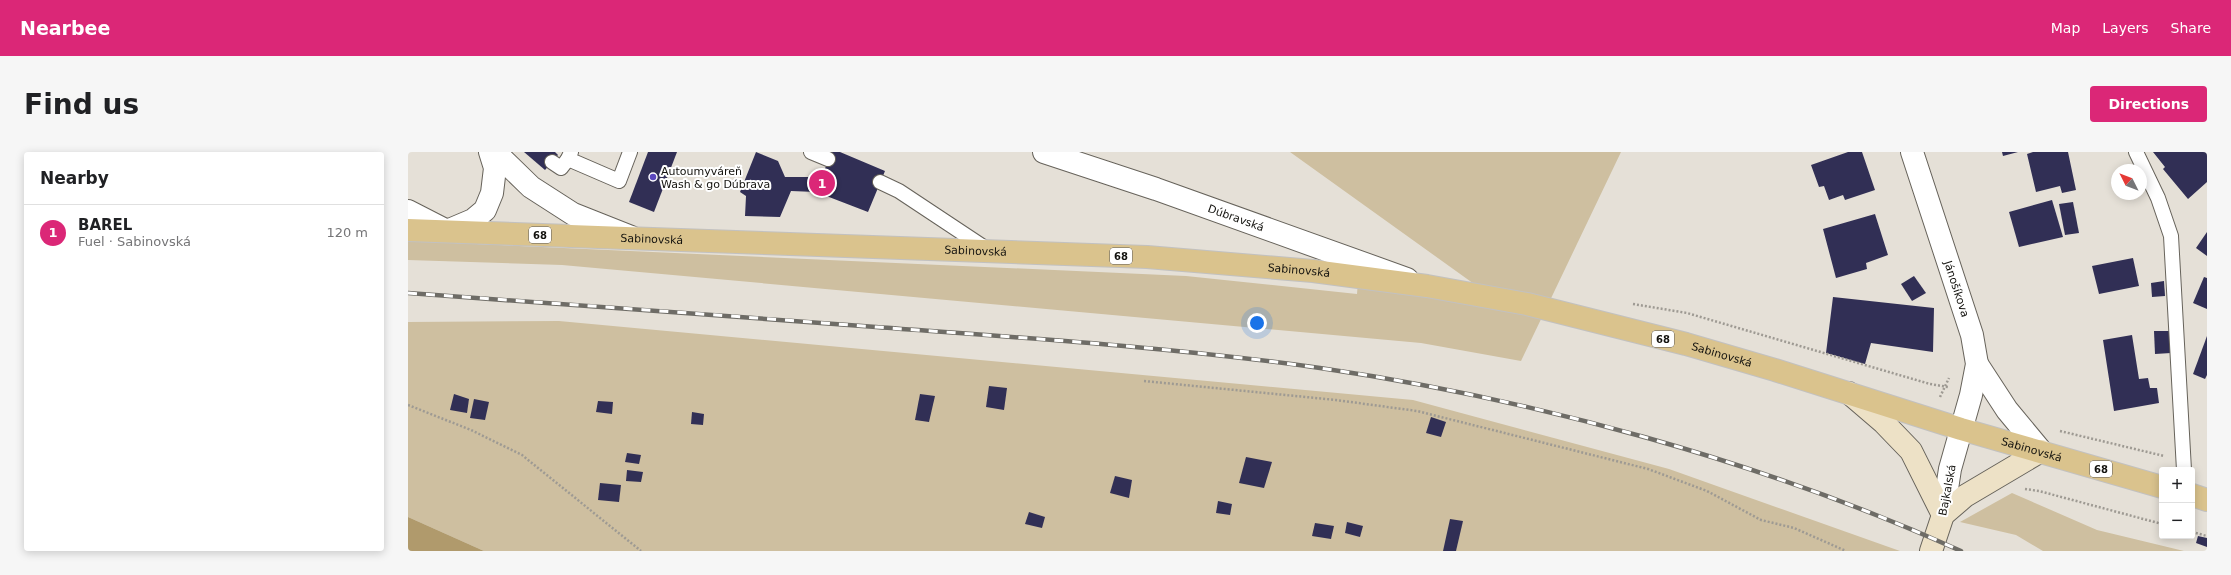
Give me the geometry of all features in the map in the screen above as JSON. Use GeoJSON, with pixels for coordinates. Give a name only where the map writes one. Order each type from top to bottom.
{"type":"FeatureCollection","features":[{"type":"Feature","properties":{"kind":"main road","name":"Sabinovská"},"geometry":{"type":"LineString","coordinates":[[408,230],[750,241],[1206,260],[1321,272],[1427,286],[1527,304],[1686,344],[1849,393],[1961,429],[2159,485]]}},
{"type":"Feature","properties":{"kind":"main road"},"geometry":{"type":"LineString","coordinates":[[2195,496],[2207,500]]}},
{"type":"Feature","properties":{"kind":"street"},"geometry":{"type":"LineString","coordinates":[[408,211],[420,219],[447,231],[473,220],[485,210],[492,194],[495,168],[490,152]]}},
{"type":"Feature","properties":{"kind":"street"},"geometry":{"type":"LineString","coordinates":[[495,152],[530,186],[573,214],[634,238]]}},
{"type":"Feature","properties":{"kind":"street","name":"Dúbravská"},"geometry":{"type":"LineString","coordinates":[[1044,152],[1156,189],[1427,286]]}},
{"type":"Feature","properties":{"kind":"street","name":"Jánošíkova"},"geometry":{"type":"LineString","coordinates":[[1912,152],[1972,335],[1977,364],[1961,429]]}},
{"type":"Feature","properties":{"kind":"street"},"geometry":{"type":"LineString","coordinates":[[1849,393],[1884,423],[1911,451],[1943,514],[1965,496],[2041,451],[2007,410],[1977,364]]}},
{"type":"Feature","properties":{"kind":"street","name":"Bajkalská"},"geometry":{"type":"LineString","coordinates":[[1931,551],[1943,514],[1950,468],[1961,429]]}},
{"type":"Feature","properties":{"kind":"lane"},"geometry":{"type":"LineString","coordinates":[[552,162],[560,168],[570,156],[619,181],[629,152]]}},
{"type":"Feature","properties":{"kind":"lane"},"geometry":{"type":"LineString","coordinates":[[811,152],[828,159]]}},
{"type":"Feature","properties":{"kind":"lane"},"geometry":{"type":"LineString","coordinates":[[2136,152],[2158,198],[2171,236],[2184,465]]}},
{"type":"Feature","properties":{"kind":"lane"},"geometry":{"type":"LineString","coordinates":[[880,182],[900,190],[991,252]]}},
{"type":"Feature","properties":{"kind":"path"},"geometry":{"type":"LineString","coordinates":[[1144,381],[1336,400],[1417,411],[1648,469],[1706,491],[1761,520],[1794,528],[1846,551]]}},
{"type":"Feature","properties":{"kind":"path"},"geometry":{"type":"LineString","coordinates":[[408,405],[471,430],[522,455],[641,551]]}},
{"type":"Feature","properties":{"kind":"path"},"geometry":{"type":"LineString","coordinates":[[2058,430],[2184,465]]}},
{"type":"Feature","properties":{"kind":"path"},"geometry":{"type":"LineString","coordinates":[[2018,490],[2039,491],[2159,523]]}},
{"type":"Feature","properties":{"kind":"path"},"geometry":{"type":"LineString","coordinates":[[2195,533],[2207,536]]}},
{"type":"Feature","properties":{"kind":"shaded area"},"geometry":{"type":"Polygon","coordinates":[[[1290,152],[1621,152],[1521,361],[1421,343],[562,265],[408,260],[408,241],[1186,276],[1357,294],[1358,281],[1502,304],[1290,152]]]}},
{"type":"Feature","properties":{"kind":"shaded area"},"geometry":{"type":"Polygon","coordinates":[[[559,321],[1413,400],[1669,469],[1900,551],[484,551],[408,517],[408,322],[559,321]]]}},
{"type":"Feature","properties":{"kind":"shaded area"},"geometry":{"type":"Polygon","coordinates":[[[2012,493],[2097,530],[2184,551],[2043,551],[2016,535],[1960,522],[2012,493]]]}},
{"type":"Feature","properties":{"kind":"shaded area"},"geometry":{"type":"Polygon","coordinates":[[[408,517],[484,551],[408,551],[408,517]]]}},
{"type":"Feature","properties":{"kind":"building"},"geometry":{"type":"Polygon","coordinates":[[[524,152],[555,152],[558,155],[545,170],[524,152]]]}},
{"type":"Feature","properties":{"kind":"building","name":"Autoumyváreň Wash & go Dúbrava"},"geometry":{"type":"Polygon","coordinates":[[[648,152],[677,152],[654,212],[629,202],[648,152]]]}},
{"type":"Feature","properties":{"kind":"building"},"geometry":{"type":"Polygon","coordinates":[[[756,152],[778,161],[785,177],[822,177],[831,152],[840,152],[885,171],[868,212],[816,192],[791,191],[780,217],[745,216],[746,196],[740,192],[756,152]]]}},
{"type":"Feature","properties":{"kind":"building"},"geometry":{"type":"Polygon","coordinates":[[[1848,152],[1862,152],[1875,190],[1845,200],[1843,195],[1829,200],[1824,186],[1819,187],[1811,165],[1848,152]]]}},
{"type":"Feature","properties":{"kind":"building"},"geometry":{"type":"Polygon","coordinates":[[[2002,152],[2018,152],[2003,156],[2002,152]]]}},
{"type":"Feature","properties":{"kind":"building"},"geometry":{"type":"Polygon","coordinates":[[[2033,152],[2068,152],[2076,190],[2062,193],[2060,186],[2036,192],[2027,154],[2033,152]]]}},
{"type":"Feature","properties":{"kind":"building"},"geometry":{"type":"Polygon","coordinates":[[[2153,152],[2207,152],[2207,182],[2188,199],[2163,169],[2165,167],[2153,152]]]}},
{"type":"Feature","properties":{"kind":"building"},"geometry":{"type":"Polygon","coordinates":[[[2052,200],[2063,237],[2019,247],[2009,212],[2052,200]]]}},
{"type":"Feature","properties":{"kind":"building"},"geometry":{"type":"Polygon","coordinates":[[[2073,202],[2079,233],[2065,235],[2059,204],[2073,202]]]}},
{"type":"Feature","properties":{"kind":"building"},"geometry":{"type":"Polygon","coordinates":[[[1875,214],[1888,255],[1866,263],[1867,269],[1836,278],[1823,229],[1875,214]]]}},
{"type":"Feature","properties":{"kind":"building"},"geometry":{"type":"Polygon","coordinates":[[[2207,232],[2207,256],[2196,248],[2207,232]]]}},
{"type":"Feature","properties":{"kind":"building"},"geometry":{"type":"Polygon","coordinates":[[[2133,258],[2139,286],[2099,294],[2092,266],[2133,258]]]}},
{"type":"Feature","properties":{"kind":"building"},"geometry":{"type":"Polygon","coordinates":[[[1914,276],[1926,293],[1912,301],[1901,284],[1914,276]]]}},
{"type":"Feature","properties":{"kind":"building"},"geometry":{"type":"Polygon","coordinates":[[[2204,277],[2207,278],[2207,309],[2193,303],[2204,277]]]}},
{"type":"Feature","properties":{"kind":"building"},"geometry":{"type":"Polygon","coordinates":[[[2164,281],[2165,296],[2152,297],[2151,283],[2164,281]]]}},
{"type":"Feature","properties":{"kind":"building"},"geometry":{"type":"Polygon","coordinates":[[[1833,297],[1934,308],[1933,352],[1871,343],[1865,364],[1826,353],[1833,297]]]}},
{"type":"Feature","properties":{"kind":"building"},"geometry":{"type":"Polygon","coordinates":[[[2154,331],[2170,331],[2171,353],[2155,354],[2154,331]]]}},
{"type":"Feature","properties":{"kind":"building"},"geometry":{"type":"Polygon","coordinates":[[[2132,335],[2139,379],[2148,378],[2150,388],[2157,388],[2159,403],[2114,411],[2103,340],[2132,335]]]}},
{"type":"Feature","properties":{"kind":"building"},"geometry":{"type":"Polygon","coordinates":[[[2207,336],[2207,375],[2205,379],[2193,374],[2207,336]]]}},
{"type":"Feature","properties":{"kind":"building"},"geometry":{"type":"Polygon","coordinates":[[[989,386],[1007,388],[1004,410],[986,407],[989,386]]]}},
{"type":"Feature","properties":{"kind":"building"},"geometry":{"type":"Polygon","coordinates":[[[454,394],[469,399],[467,413],[450,410],[454,394]]]}},
{"type":"Feature","properties":{"kind":"building"},"geometry":{"type":"Polygon","coordinates":[[[920,394],[935,396],[929,422],[915,420],[920,394]]]}},
{"type":"Feature","properties":{"kind":"building"},"geometry":{"type":"Polygon","coordinates":[[[474,399],[489,402],[485,420],[470,418],[474,399]]]}},
{"type":"Feature","properties":{"kind":"building"},"geometry":{"type":"Polygon","coordinates":[[[598,401],[613,402],[612,414],[596,412],[598,401]]]}},
{"type":"Feature","properties":{"kind":"building"},"geometry":{"type":"Polygon","coordinates":[[[692,412],[704,414],[703,425],[691,424],[692,412]]]}},
{"type":"Feature","properties":{"kind":"building"},"geometry":{"type":"Polygon","coordinates":[[[1431,417],[1446,422],[1441,437],[1426,433],[1431,417]]]}},
{"type":"Feature","properties":{"kind":"building"},"geometry":{"type":"Polygon","coordinates":[[[627,453],[641,455],[639,464],[625,462],[627,453]]]}},
{"type":"Feature","properties":{"kind":"building"},"geometry":{"type":"Polygon","coordinates":[[[1246,457],[1272,462],[1264,488],[1239,483],[1246,457]]]}},
{"type":"Feature","properties":{"kind":"building"},"geometry":{"type":"Polygon","coordinates":[[[627,470],[643,472],[641,482],[626,481],[627,470]]]}},
{"type":"Feature","properties":{"kind":"building"},"geometry":{"type":"Polygon","coordinates":[[[1115,476],[1132,480],[1129,498],[1110,493],[1115,476]]]}},
{"type":"Feature","properties":{"kind":"building"},"geometry":{"type":"Polygon","coordinates":[[[600,483],[621,485],[619,502],[598,500],[600,483]]]}},
{"type":"Feature","properties":{"kind":"building"},"geometry":{"type":"Polygon","coordinates":[[[1218,501],[1232,504],[1230,515],[1216,513],[1218,501]]]}},
{"type":"Feature","properties":{"kind":"building"},"geometry":{"type":"Polygon","coordinates":[[[1029,512],[1045,517],[1042,528],[1025,524],[1029,512]]]}},
{"type":"Feature","properties":{"kind":"building"},"geometry":{"type":"Polygon","coordinates":[[[1450,519],[1463,521],[1456,551],[1443,551],[1450,519]]]}},
{"type":"Feature","properties":{"kind":"building"},"geometry":{"type":"Polygon","coordinates":[[[1347,522],[1363,526],[1360,537],[1345,533],[1347,522]]]}},
{"type":"Feature","properties":{"kind":"building"},"geometry":{"type":"Polygon","coordinates":[[[1315,523],[1334,526],[1331,539],[1312,536],[1315,523]]]}},
{"type":"Feature","properties":{"kind":"building"},"geometry":{"type":"Polygon","coordinates":[[[2198,536],[2207,538],[2207,547],[2196,543],[2198,536]]]}},
{"type":"Feature","properties":{"kind":"railway"},"geometry":{"type":"LineString","coordinates":[[408,293],[1099,344],[1210,354],[1320,368],[1401,381],[1483,397],[1565,416],[1728,462],[1808,489],[1886,519],[1961,551]]}},
{"type":"Feature","properties":{"kind":"place","name":"Autoumyváreň Wash & go Dúbrava"},"geometry":{"type":"Point","coordinates":[653,177]}},
{"type":"Feature","properties":{"kind":"place","name":"BAREL"},"geometry":{"type":"Point","coordinates":[822,183]}}]}
